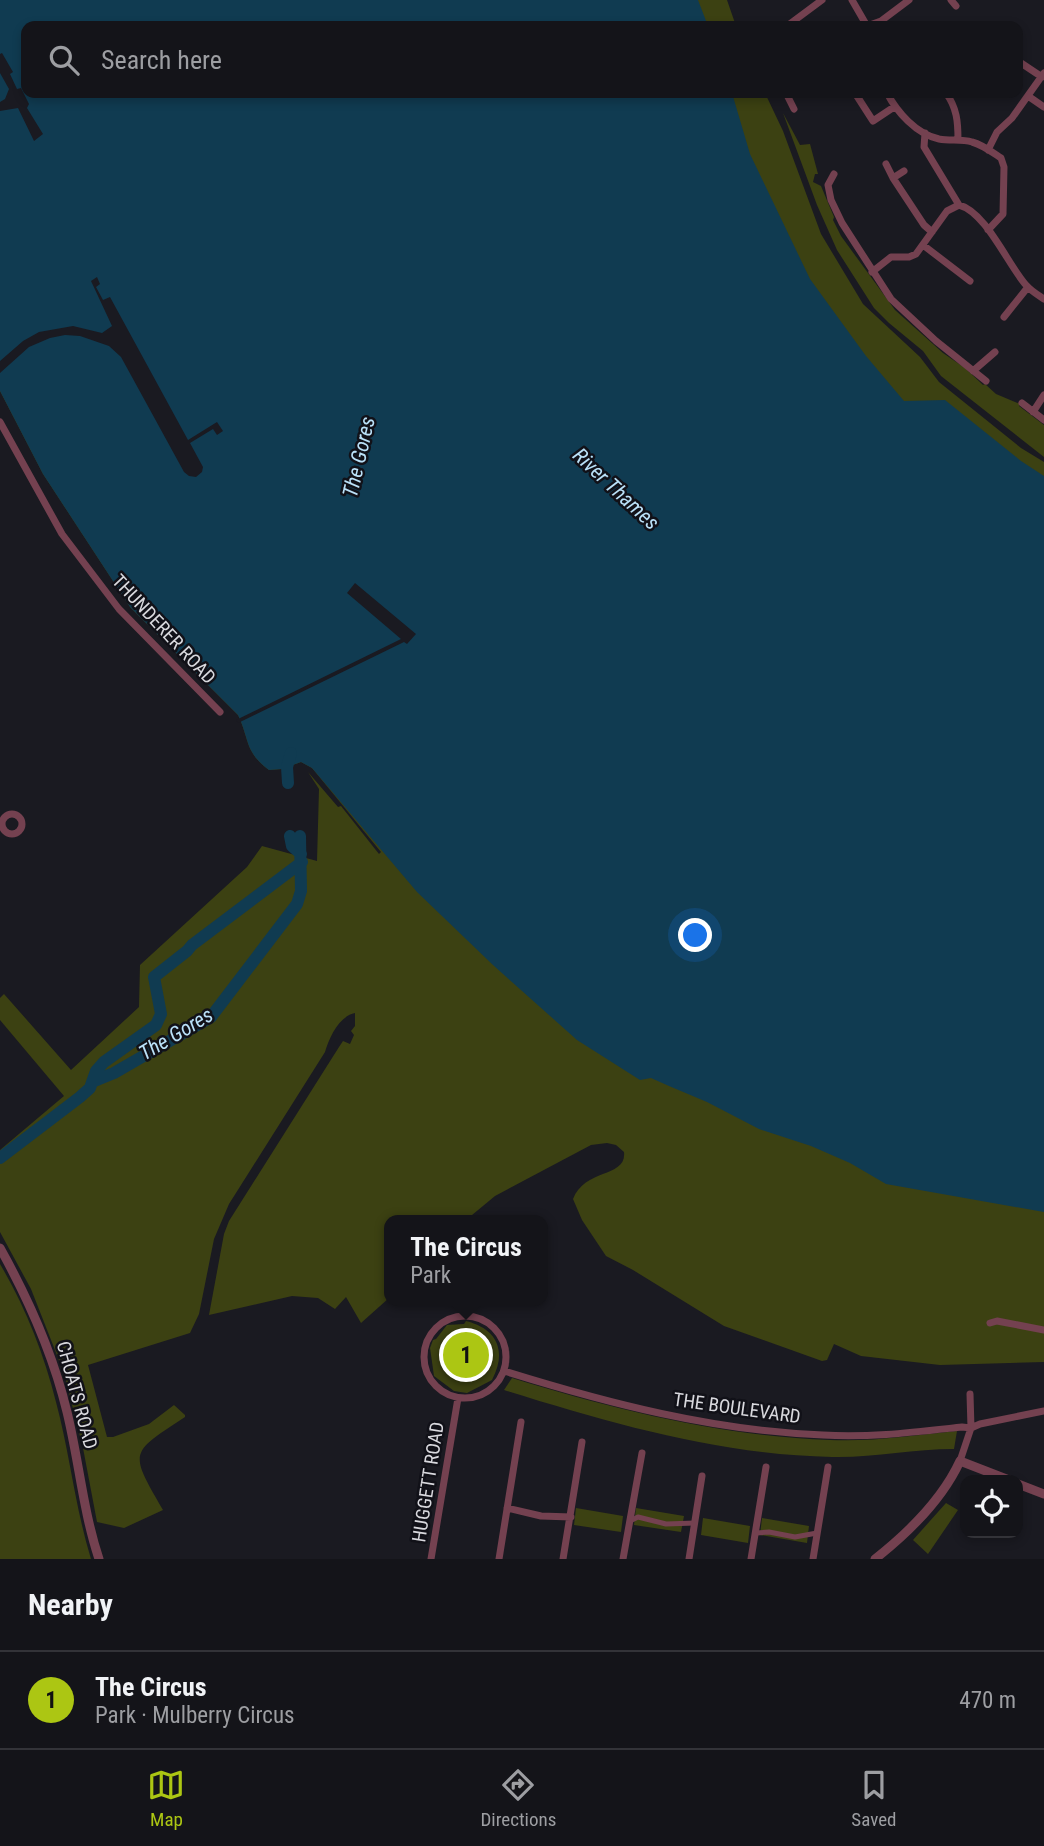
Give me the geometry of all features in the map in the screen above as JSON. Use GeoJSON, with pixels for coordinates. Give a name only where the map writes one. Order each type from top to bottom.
{"type":"FeatureCollection","features":[{"type":"Feature","properties":{"kind":"street"},"geometry":{"type":"LineString","coordinates":[[794,21],[822,0]]}},
{"type":"Feature","properties":{"kind":"street"},"geometry":{"type":"LineString","coordinates":[[852,0],[864,21]]}},
{"type":"Feature","properties":{"kind":"street"},"geometry":{"type":"LineString","coordinates":[[881,21],[909,0]]}},
{"type":"Feature","properties":{"kind":"street"},"geometry":{"type":"LineString","coordinates":[[988,150],[997,132],[1012,118],[1043,75],[1023,64]]}},
{"type":"Feature","properties":{"kind":"street"},"geometry":{"type":"LineString","coordinates":[[1028,96],[1044,107]]}},
{"type":"Feature","properties":{"kind":"street"},"geometry":{"type":"LineString","coordinates":[[788,98],[794,109]]}},
{"type":"Feature","properties":{"kind":"street"},"geometry":{"type":"LineString","coordinates":[[858,98],[873,121],[894,107]]}},
{"type":"Feature","properties":{"kind":"street"},"geometry":{"type":"LineString","coordinates":[[890,98],[905,119],[925,133],[937,139],[973,142],[1002,158],[1003,214],[988,230]]}},
{"type":"Feature","properties":{"kind":"street"},"geometry":{"type":"LineString","coordinates":[[950,98],[958,117],[958,140]]}},
{"type":"Feature","properties":{"kind":"street"},"geometry":{"type":"LineString","coordinates":[[925,133],[925,147],[959,205],[969,209],[988,230],[1028,287],[1044,299]]}},
{"type":"Feature","properties":{"kind":"street"},"geometry":{"type":"LineString","coordinates":[[886,164],[924,225],[932,232]]}},
{"type":"Feature","properties":{"kind":"street"},"geometry":{"type":"LineString","coordinates":[[893,178],[904,171]]}},
{"type":"Feature","properties":{"kind":"street"},"geometry":{"type":"LineString","coordinates":[[834,174],[828,185],[831,200],[872,272],[897,307],[986,381]]}},
{"type":"Feature","properties":{"kind":"street"},"geometry":{"type":"LineString","coordinates":[[872,272],[891,257],[914,256],[947,211],[959,205]]}},
{"type":"Feature","properties":{"kind":"street"},"geometry":{"type":"LineString","coordinates":[[923,245],[970,281]]}},
{"type":"Feature","properties":{"kind":"street"},"geometry":{"type":"LineString","coordinates":[[1004,317],[1028,287]]}},
{"type":"Feature","properties":{"kind":"street"},"geometry":{"type":"LineString","coordinates":[[973,371],[995,352]]}},
{"type":"Feature","properties":{"kind":"street"},"geometry":{"type":"LineString","coordinates":[[1033,412],[1044,395]]}},
{"type":"Feature","properties":{"kind":"street"},"geometry":{"type":"LineString","coordinates":[[1022,403],[1044,420]]}},
{"type":"Feature","properties":{"kind":"street","name":"THUNDERER ROAD"},"geometry":{"type":"LineString","coordinates":[[0,422],[62,534],[111,599],[220,712]]}},
{"type":"Feature","properties":{"kind":"street"},"geometry":{"type":"LineString","coordinates":[[3,813],[23,815],[23,826],[19,832],[2,834],[3,813]]}},
{"type":"Feature","properties":{"kind":"street","name":"CHOATS ROAD"},"geometry":{"type":"LineString","coordinates":[[0,1248],[22,1288],[48,1350],[67,1411],[86,1513],[99,1559]]}},
{"type":"Feature","properties":{"kind":"street"},"geometry":{"type":"LineString","coordinates":[[456,1317],[470,1317],[492,1326],[500,1336],[506,1359],[504,1371],[491,1389],[469,1398],[457,1398],[436,1387],[425,1366],[424,1354],[433,1331],[444,1322],[456,1317]]}},
{"type":"Feature","properties":{"kind":"street"},"geometry":{"type":"LineString","coordinates":[[990,1323],[996,1321],[1044,1330]]}},
{"type":"Feature","properties":{"kind":"street","name":"THE BOULEVARD"},"geometry":{"type":"LineString","coordinates":[[504,1371],[589,1397],[669,1415],[751,1429],[838,1436],[971,1428],[1044,1411]]}},
{"type":"Feature","properties":{"kind":"street"},"geometry":{"type":"LineString","coordinates":[[875,1559],[898,1540],[951,1479],[971,1428],[970,1394]]}},
{"type":"Feature","properties":{"kind":"street","name":"HUGGETT ROAD"},"geometry":{"type":"LineString","coordinates":[[431,1559],[457,1398]]}},
{"type":"Feature","properties":{"kind":"street"},"geometry":{"type":"LineString","coordinates":[[499,1559],[521,1422]]}},
{"type":"Feature","properties":{"kind":"street"},"geometry":{"type":"LineString","coordinates":[[564,1559],[582,1442]]}},
{"type":"Feature","properties":{"kind":"street"},"geometry":{"type":"LineString","coordinates":[[624,1559],[642,1453]]}},
{"type":"Feature","properties":{"kind":"street"},"geometry":{"type":"LineString","coordinates":[[960,1461],[996,1475]]}},
{"type":"Feature","properties":{"kind":"street"},"geometry":{"type":"LineString","coordinates":[[751,1559],[766,1467]]}},
{"type":"Feature","properties":{"kind":"street"},"geometry":{"type":"LineString","coordinates":[[813,1559],[828,1467]]}},
{"type":"Feature","properties":{"kind":"street"},"geometry":{"type":"LineString","coordinates":[[688,1559],[702,1476]]}},
{"type":"Feature","properties":{"kind":"street"},"geometry":{"type":"LineString","coordinates":[[1023,1486],[1044,1494]]}},
{"type":"Feature","properties":{"kind":"street"},"geometry":{"type":"LineString","coordinates":[[507,1508],[541,1516],[570,1517]]}},
{"type":"Feature","properties":{"kind":"street"},"geometry":{"type":"LineString","coordinates":[[630,1521],[638,1517],[666,1524],[695,1523]]}},
{"type":"Feature","properties":{"kind":"street"},"geometry":{"type":"LineString","coordinates":[[756,1532],[795,1538],[817,1533]]}},
{"type":"Feature","properties":{"kind":"green space"},"geometry":{"type":"Polygon","coordinates":[[[547,0],[727,0],[734,21],[561,21],[547,0]]]}},
{"type":"Feature","properties":{"kind":"green space"},"geometry":{"type":"Polygon","coordinates":[[[618,98],[767,98],[783,131],[821,234],[863,304],[920,357],[939,382],[1021,448],[1044,462],[1044,502],[907,421],[618,98]]]}},
{"type":"Feature","properties":{"kind":"green space"},"geometry":{"type":"Polygon","coordinates":[[[783,113],[800,145],[810,144],[818,174],[815,174],[813,182],[821,186],[841,236],[895,310],[983,385],[1020,404],[1019,406],[1044,425],[1044,457],[941,376],[923,351],[874,308],[837,250],[817,205],[783,113]]]}},
{"type":"Feature","properties":{"kind":"green space"},"geometry":{"type":"Polygon","coordinates":[[[0,127],[1044,1024],[1044,1362],[940,1365],[861,1356],[834,1344],[827,1360],[822,1361],[724,1326],[606,1256],[582,1220],[573,1199],[579,1189],[586,1182],[619,1166],[623,1160],[624,1152],[616,1145],[607,1143],[591,1145],[495,1196],[472,1215],[384,1215],[384,1302],[361,1323],[346,1297],[335,1309],[318,1298],[292,1296],[209,1315],[224,1234],[229,1221],[343,1041],[350,1044],[354,1035],[351,1031],[355,1026],[355,1013],[344,1018],[336,1028],[325,1052],[229,1204],[214,1239],[199,1314],[190,1333],[88,1365],[107,1437],[149,1424],[174,1405],[185,1415],[144,1447],[140,1455],[144,1476],[163,1510],[124,1528],[97,1522],[83,1448],[64,1373],[31,1289],[0,1232],[0,1150],[64,1096],[0,1020],[0,998],[4,994],[71,1070],[139,1007],[140,965],[247,867],[262,846],[317,861],[319,789],[308,772],[338,807],[341,806],[379,854],[381,852],[312,768],[301,762],[282,769],[269,770],[261,763],[249,745],[238,715],[130,607],[43,474],[0,391],[0,127]]]}},
{"type":"Feature","properties":{"kind":"green space"},"geometry":{"type":"Polygon","coordinates":[[[0,1264],[26,1313],[46,1366],[91,1559],[0,1559],[0,1264]]]}},
{"type":"Feature","properties":{"kind":"green space"},"geometry":{"type":"Polygon","coordinates":[[[466,1321],[486,1330],[497,1343],[499,1351],[497,1370],[492,1380],[467,1393],[454,1391],[434,1376],[430,1348],[433,1340],[447,1325],[464,1324],[466,1321]]]}},
{"type":"Feature","properties":{"kind":"green space"},"geometry":{"type":"Polygon","coordinates":[[[512,1378],[669,1420],[790,1438],[894,1438],[957,1431],[954,1449],[847,1457],[748,1450],[707,1444],[625,1425],[504,1390],[512,1378]]]}},
{"type":"Feature","properties":{"kind":"green space"},"geometry":{"type":"Polygon","coordinates":[[[946,1503],[958,1510],[928,1554],[913,1540],[946,1503]]]}},
{"type":"Feature","properties":{"kind":"green space"},"geometry":{"type":"Polygon","coordinates":[[[576,1508],[623,1516],[621,1532],[574,1525],[576,1508]]]}},
{"type":"Feature","properties":{"kind":"green space"},"geometry":{"type":"Polygon","coordinates":[[[636,1508],[684,1516],[681,1532],[634,1525],[636,1508]]]}},
{"type":"Feature","properties":{"kind":"green space"},"geometry":{"type":"Polygon","coordinates":[[[703,1518],[750,1526],[748,1543],[701,1535],[703,1518]]]}},
{"type":"Feature","properties":{"kind":"green space"},"geometry":{"type":"Polygon","coordinates":[[[762,1518],[809,1526],[807,1543],[760,1535],[762,1518]]]}},
{"type":"Feature","properties":{"kind":"water","name":"River Thames"},"geometry":{"type":"Polygon","coordinates":[[[0,0],[698,0],[706,21],[21,21],[21,98],[733,98],[750,154],[810,279],[866,356],[904,401],[945,400],[1021,461],[1044,476],[1044,1212],[886,1184],[850,1163],[811,1146],[759,1129],[707,1102],[651,1078],[640,1080],[577,1040],[417,892],[312,768],[301,762],[282,769],[269,770],[255,757],[238,715],[130,607],[43,474],[0,391],[0,0]]]}},
{"type":"Feature","properties":{"kind":"pier"},"geometry":{"type":"Polygon","coordinates":[[[2,53],[13,72],[10,74],[17,89],[21,88],[21,98],[26,98],[29,104],[27,108],[43,134],[34,141],[18,108],[0,111],[0,102],[5,99],[9,89],[0,73],[2,53]]]}},
{"type":"Feature","properties":{"kind":"pier"},"geometry":{"type":"Polygon","coordinates":[[[97,277],[100,284],[96,287],[103,300],[110,297],[188,440],[217,422],[223,431],[217,435],[213,429],[190,443],[203,467],[196,477],[184,472],[121,357],[109,346],[80,336],[50,338],[29,347],[0,373],[0,361],[23,341],[39,332],[73,326],[102,333],[112,326],[91,281],[97,277]]]}},
{"type":"Feature","properties":{"kind":"pier"},"geometry":{"type":"Polygon","coordinates":[[[355,583],[416,634],[407,644],[404,642],[238,723],[236,720],[401,639],[347,593],[355,583]]]}},
{"type":"Feature","properties":{"kind":"waterway","name":"The Gores"},"geometry":{"type":"LineString","coordinates":[[288,783],[287,767],[291,753]]}},
{"type":"Feature","properties":{"kind":"waterway","name":"The Gores"},"geometry":{"type":"LineString","coordinates":[[290,836],[292,846],[301,854]]}},
{"type":"Feature","properties":{"kind":"waterway","name":"The Gores"},"geometry":{"type":"LineString","coordinates":[[92,1082],[114,1073],[211,1017],[297,904],[301,891],[300,836]]}},
{"type":"Feature","properties":{"kind":"waterway","name":"The Gores"},"geometry":{"type":"LineString","coordinates":[[0,1158],[90,1088],[96,1071],[104,1062],[156,1025],[161,1014],[154,977],[302,862]]}},
{"type":"Feature","properties":{"kind":"place","name":"The Circus"},"geometry":{"type":"Point","coordinates":[466,1355]}}]}
